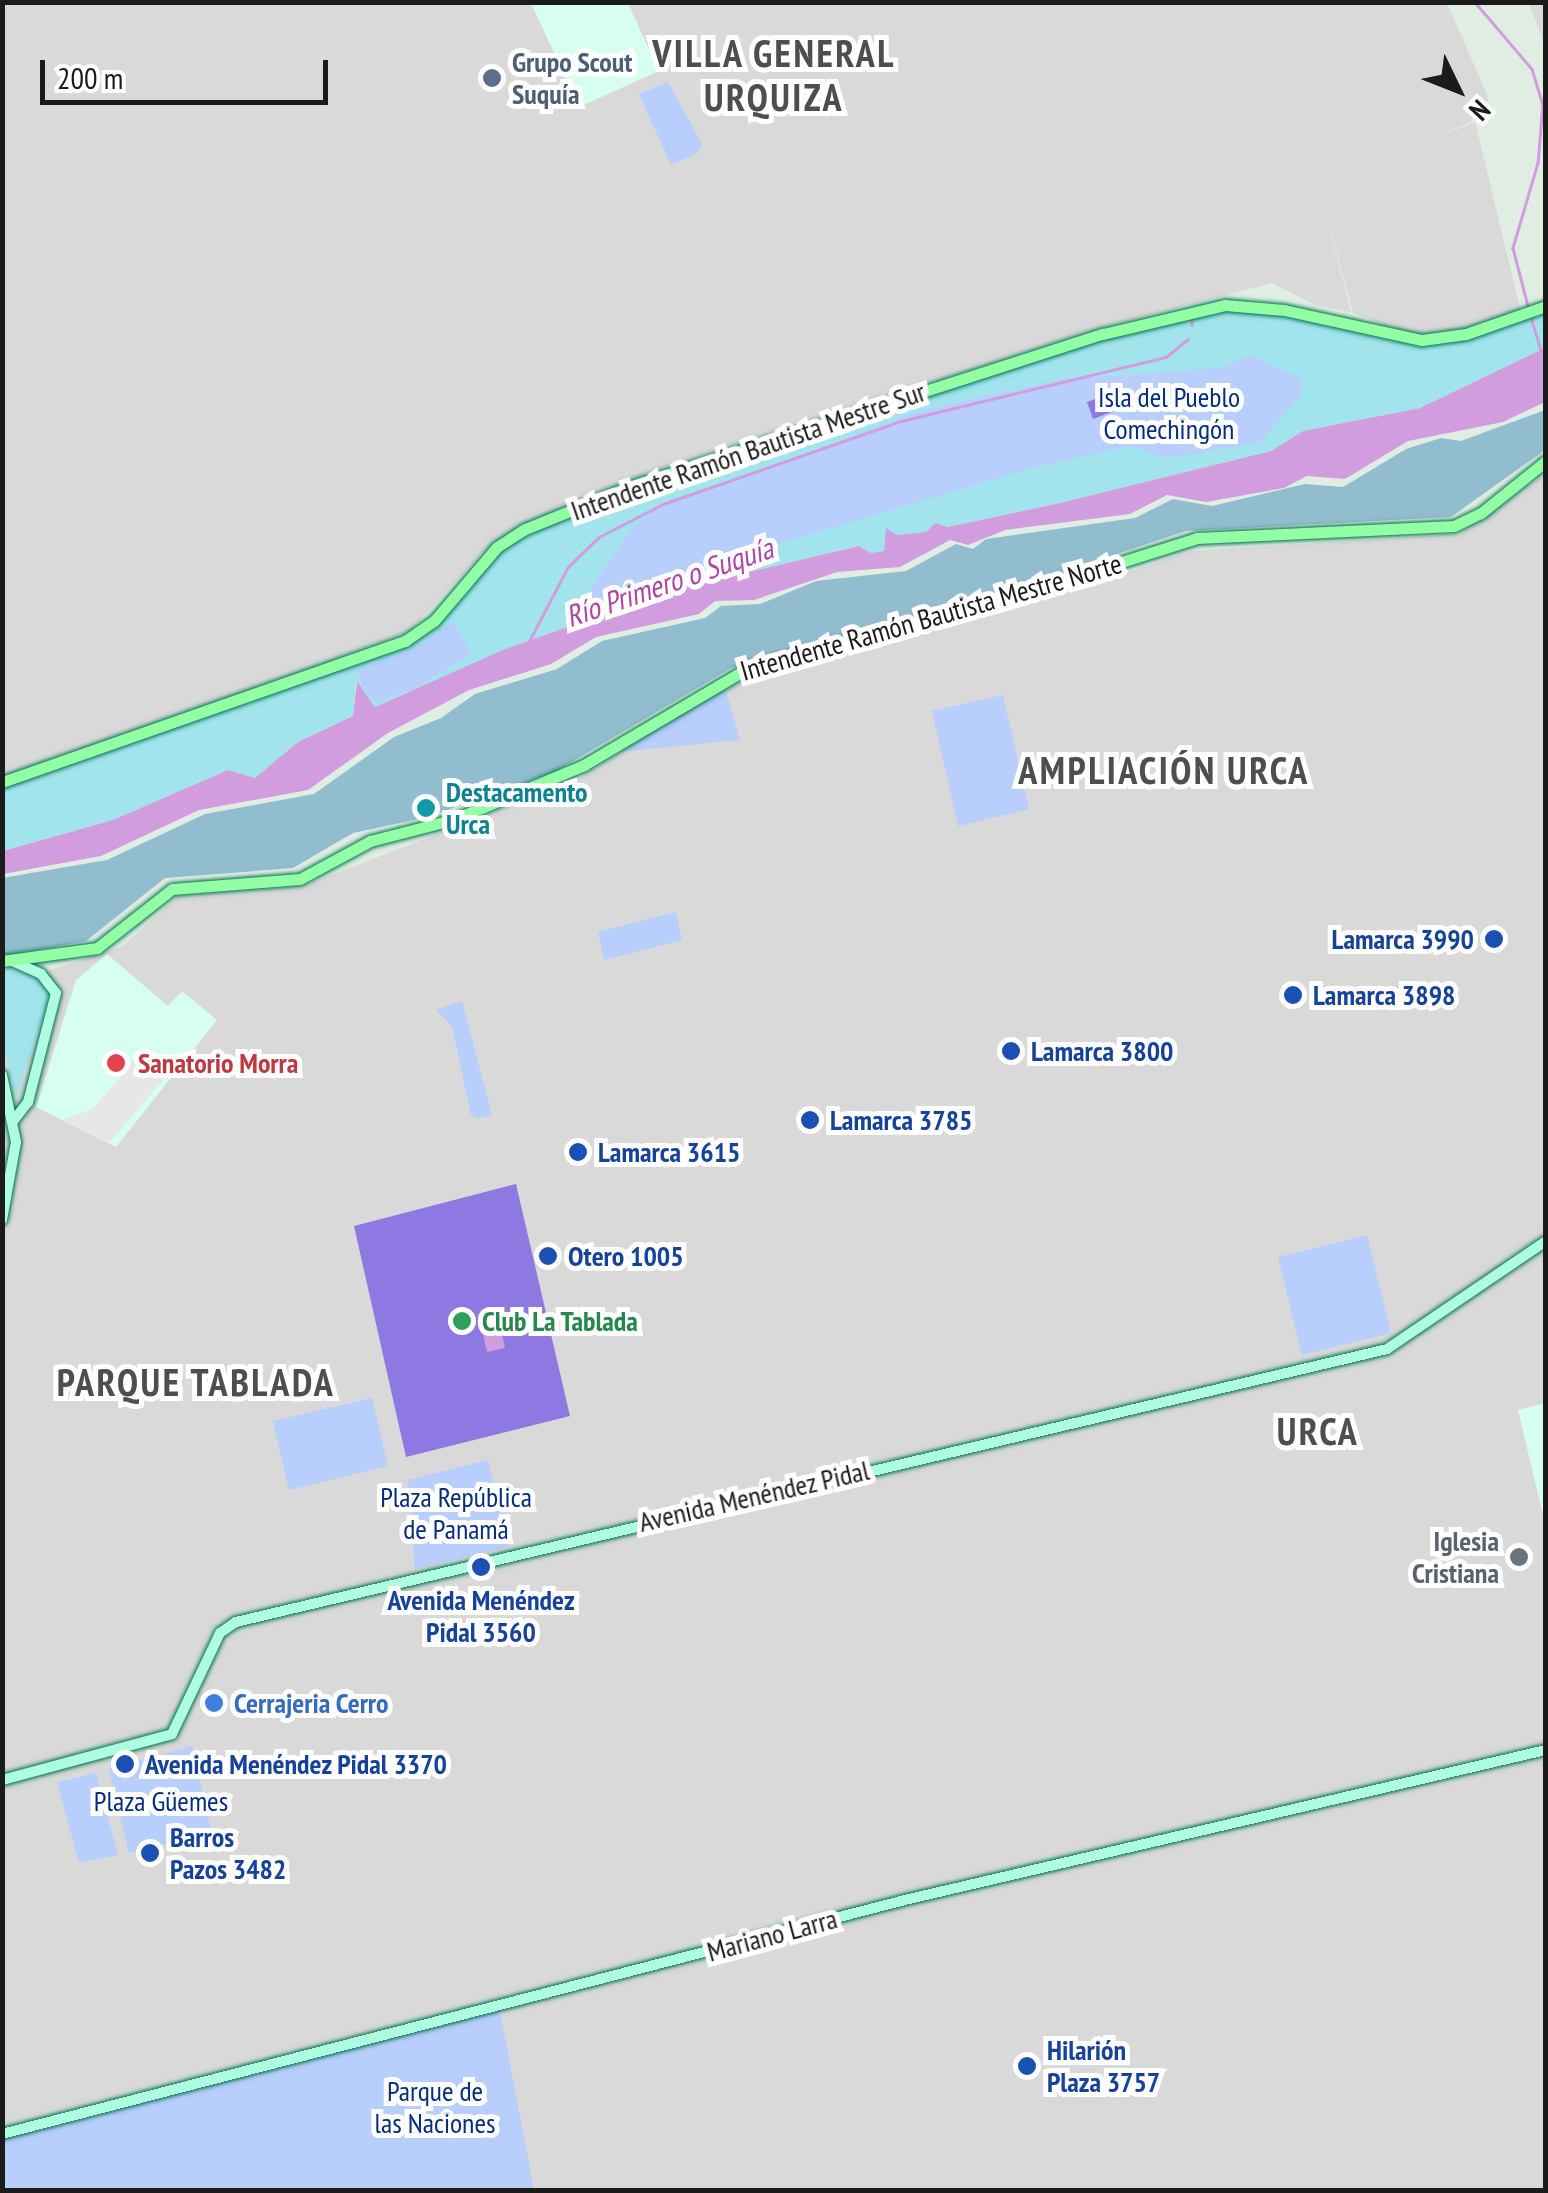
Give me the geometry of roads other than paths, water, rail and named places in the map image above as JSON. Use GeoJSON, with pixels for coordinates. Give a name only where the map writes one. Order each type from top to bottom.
{"type":"FeatureCollection","features":[{"type":"Feature","properties":{"kind":"main road","name":"Intendente Ramón Bautista Mestre Sur"},"geometry":{"type":"LineString","coordinates":[[2,782],[405,641],[434,620],[497,547],[543,522],[632,486],[1103,334],[1225,305],[1284,310],[1422,340],[1522,316],[1545,306]]}},
{"type":"Feature","properties":{"kind":"main road","name":"Intendente Ramón Bautista Mestre Norte"},"geometry":{"type":"LineString","coordinates":[[6,960],[97,948],[172,889],[300,879],[370,841],[472,812],[584,765],[748,668],[985,605],[1198,538],[1454,526],[1481,514],[1546,460]]}},
{"type":"Feature","properties":{"kind":"main road"},"geometry":{"type":"LineString","coordinates":[[6,960],[41,974],[56,993],[28,1102],[14,1120]]}},
{"type":"Feature","properties":{"kind":"main road"},"geometry":{"type":"LineString","coordinates":[[2,1075],[14,1120],[15,1159],[2,1220]]}},
{"type":"Feature","properties":{"kind":"main road","name":"Avenida Menéndez Pidal"},"geometry":{"type":"LineString","coordinates":[[2,1780],[172,1734],[220,1633],[236,1622],[1387,1349],[1546,1241]]}},
{"type":"Feature","properties":{"kind":"main road","name":"Mariano Larra"},"geometry":{"type":"LineString","coordinates":[[2,2134],[909,1899],[1546,1750]]}},
{"type":"Feature","properties":{"kind":"waterway"},"geometry":{"type":"LineString","coordinates":[[1475,2],[1532,69],[1543,104],[1538,163],[1513,248],[1528,306]]}},
{"type":"Feature","properties":{"kind":"waterway"},"geometry":{"type":"LineString","coordinates":[[1530,314],[1541,350]]}},
{"type":"Feature","properties":{"kind":"waterway"},"geometry":{"type":"LineString","coordinates":[[1192,320],[1192,325]]}},
{"type":"Feature","properties":{"kind":"waterway","name":"Río Primero o Suquía"},"geometry":{"type":"LineString","coordinates":[[527,645],[568,567],[599,537],[663,504],[901,421],[1166,357],[1188,339]]}},
{"type":"Feature","properties":{"kind":"place","name":"Grupo Scout Suquía"},"geometry":{"type":"Point","coordinates":[492,78]}},
{"type":"Feature","properties":{"kind":"place","name":"Destacamento Urca"},"geometry":{"type":"Point","coordinates":[426,808]}},
{"type":"Feature","properties":{"kind":"place","name":"Lamarca 3990"},"geometry":{"type":"Point","coordinates":[1494,939]}},
{"type":"Feature","properties":{"kind":"place","name":"Lamarca 3898"},"geometry":{"type":"Point","coordinates":[1293,995]}},
{"type":"Feature","properties":{"kind":"place","name":"Lamarca 3800"},"geometry":{"type":"Point","coordinates":[1011,1051]}},
{"type":"Feature","properties":{"kind":"place","name":"Sanatorio Morra"},"geometry":{"type":"Point","coordinates":[116,1063]}},
{"type":"Feature","properties":{"kind":"place","name":"Lamarca 3785"},"geometry":{"type":"Point","coordinates":[810,1120]}},
{"type":"Feature","properties":{"kind":"place","name":"Lamarca 3615"},"geometry":{"type":"Point","coordinates":[578,1152]}},
{"type":"Feature","properties":{"kind":"place","name":"Otero 1005"},"geometry":{"type":"Point","coordinates":[548,1256]}},
{"type":"Feature","properties":{"kind":"place","name":"Club La Tablada"},"geometry":{"type":"Point","coordinates":[462,1321]}},
{"type":"Feature","properties":{"kind":"place","name":"Iglesia Cristiana"},"geometry":{"type":"Point","coordinates":[1519,1557]}},
{"type":"Feature","properties":{"kind":"place","name":"Avenida Menéndez Pidal 3560"},"geometry":{"type":"Point","coordinates":[481,1567]}},
{"type":"Feature","properties":{"kind":"place","name":"Cerrajeria Cerro"},"geometry":{"type":"Point","coordinates":[214,1703]}},
{"type":"Feature","properties":{"kind":"place","name":"Avenida Menéndez Pidal 3370"},"geometry":{"type":"Point","coordinates":[125,1764]}},
{"type":"Feature","properties":{"kind":"place","name":"Barros Pazos 3482"},"geometry":{"type":"Point","coordinates":[150,1853]}},
{"type":"Feature","properties":{"kind":"place","name":"Hilarión Plaza 3757"},"geometry":{"type":"Point","coordinates":[1027,2066]}},
{"type":"Feature","properties":{"kind":"district","name":"VILLA GENERAL URQUIZA"},"geometry":{"type":"Point","coordinates":[774,75]}},
{"type":"Feature","properties":{"kind":"district","name":"AMPLIACIÓN URCA"},"geometry":{"type":"Point","coordinates":[1164,770]}},
{"type":"Feature","properties":{"kind":"district","name":"PARQUE TABLADA"},"geometry":{"type":"Point","coordinates":[196,1382]}},
{"type":"Feature","properties":{"kind":"district","name":"URCA"},"geometry":{"type":"Point","coordinates":[1318,1431]}},
{"type":"Feature","properties":{"kind":"park label","name":"Isla del Pueblo Comechingón"},"geometry":{"type":"Point","coordinates":[1169,413]}},
{"type":"Feature","properties":{"kind":"park label","name":"Plaza República de Panamá"},"geometry":{"type":"Point","coordinates":[456,1513]}},
{"type":"Feature","properties":{"kind":"park label","name":"Plaza Güemes"},"geometry":{"type":"Point","coordinates":[161,1801]}},
{"type":"Feature","properties":{"kind":"park label","name":"Parque de las Naciones"},"geometry":{"type":"Point","coordinates":[435,2107]}}]}
